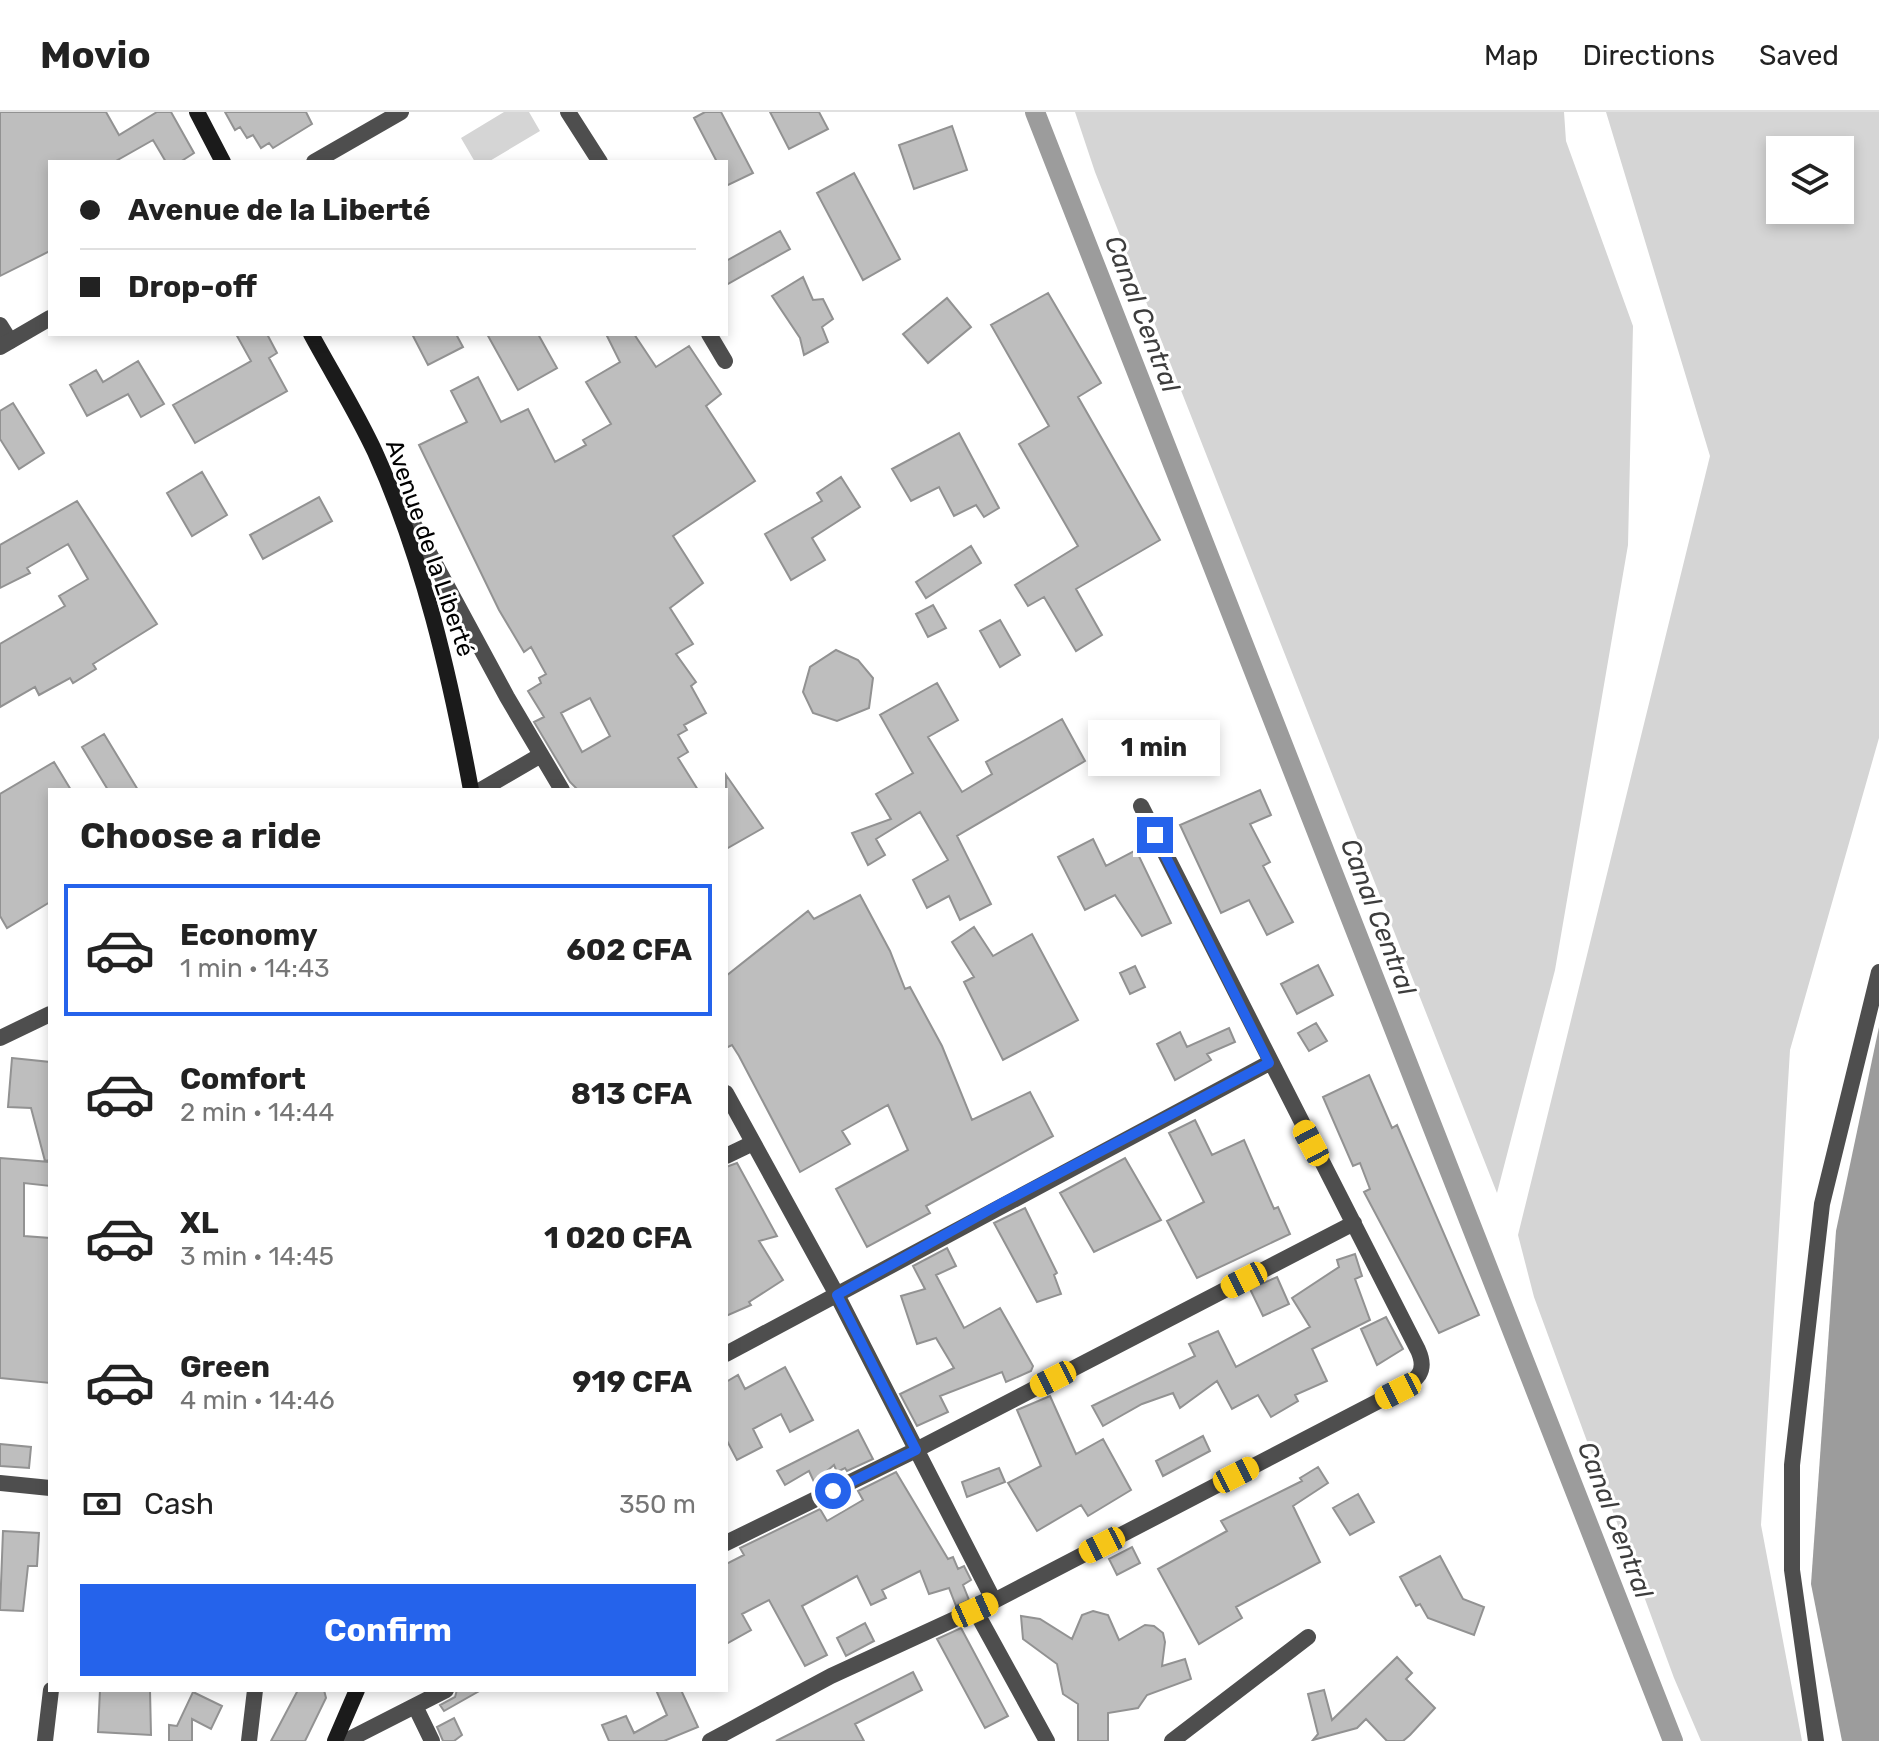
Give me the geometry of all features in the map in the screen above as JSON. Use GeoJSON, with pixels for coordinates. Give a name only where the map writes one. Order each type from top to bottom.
{"type":"FeatureCollection","features":[{"type":"Feature","properties":{"kind":"main road"},"geometry":{"type":"LineString","coordinates":[[197,112],[222,160]]}},
{"type":"Feature","properties":{"kind":"main road","name":"Avenue de la Liberté"},"geometry":{"type":"LineString","coordinates":[[312,336],[375,452],[443,656],[471,788]]}},
{"type":"Feature","properties":{"kind":"main road"},"geometry":{"type":"LineString","coordinates":[[335,1741],[356,1692]]}},
{"type":"Feature","properties":{"kind":"street"},"geometry":{"type":"LineString","coordinates":[[317,160],[401,112]]}},
{"type":"Feature","properties":{"kind":"street"},"geometry":{"type":"LineString","coordinates":[[568,112],[599,160]]}},
{"type":"Feature","properties":{"kind":"street"},"geometry":{"type":"LineString","coordinates":[[0,325],[5,344],[48,319]]}},
{"type":"Feature","properties":{"kind":"street"},"geometry":{"type":"LineString","coordinates":[[710,336],[725,361]]}},
{"type":"Feature","properties":{"kind":"street"},"geometry":{"type":"LineString","coordinates":[[375,452],[561,788]]}},
{"type":"Feature","properties":{"kind":"street"},"geometry":{"type":"LineString","coordinates":[[484,788],[541,755]]}},
{"type":"Feature","properties":{"kind":"street"},"geometry":{"type":"LineString","coordinates":[[710,1741],[831,1676],[994,1601],[1416,1380],[1423,1362],[1141,806]]}},
{"type":"Feature","properties":{"kind":"street"},"geometry":{"type":"LineString","coordinates":[[1816,1741],[1792,1570],[1792,1465],[1822,1204],[1879,972]]}},
{"type":"Feature","properties":{"kind":"street"},"geometry":{"type":"LineString","coordinates":[[0,1038],[48,1015]]}},
{"type":"Feature","properties":{"kind":"street"},"geometry":{"type":"LineString","coordinates":[[728,1353],[1000,1204],[1269,1063]]}},
{"type":"Feature","properties":{"kind":"street"},"geometry":{"type":"LineString","coordinates":[[728,1097],[837,1295],[994,1601]]}},
{"type":"Feature","properties":{"kind":"street"},"geometry":{"type":"LineString","coordinates":[[728,1155],[753,1143]]}},
{"type":"Feature","properties":{"kind":"street"},"geometry":{"type":"LineString","coordinates":[[728,1542],[916,1450],[1354,1223]]}},
{"type":"Feature","properties":{"kind":"street"},"geometry":{"type":"LineString","coordinates":[[0,1483],[48,1488]]}},
{"type":"Feature","properties":{"kind":"street"},"geometry":{"type":"LineString","coordinates":[[975,1610],[1041,1739]]}},
{"type":"Feature","properties":{"kind":"street"},"geometry":{"type":"LineString","coordinates":[[1172,1741],[1308,1637]]}},
{"type":"Feature","properties":{"kind":"street"},"geometry":{"type":"LineString","coordinates":[[45,1741],[51,1692]]}},
{"type":"Feature","properties":{"kind":"street"},"geometry":{"type":"LineString","coordinates":[[249,1741],[255,1692]]}},
{"type":"Feature","properties":{"kind":"street"},"geometry":{"type":"LineString","coordinates":[[346,1741],[442,1692]]}},
{"type":"Feature","properties":{"kind":"street"},"geometry":{"type":"LineString","coordinates":[[415,1706],[432,1741]]}},
{"type":"Feature","properties":{"kind":"shaded area"},"geometry":{"type":"Polygon","coordinates":[[[504,112],[529,112],[540,131],[491,160],[474,160],[461,138],[504,112]]]}},
{"type":"Feature","properties":{"kind":"shaded area"},"geometry":{"type":"Polygon","coordinates":[[[1075,112],[1564,112],[1566,141],[1633,326],[1628,545],[1555,970],[1497,1193],[1095,172],[1075,112]]]}},
{"type":"Feature","properties":{"kind":"shaded area"},"geometry":{"type":"Polygon","coordinates":[[[1606,112],[1879,112],[1879,738],[1790,1050],[1761,1525],[1802,1741],[1701,1741],[1674,1678],[1534,1297],[1518,1235],[1710,456],[1606,112]]]}},
{"type":"Feature","properties":{"kind":"shaded area"},"geometry":{"type":"Polygon","coordinates":[[[1879,1027],[1879,1741],[1842,1741],[1811,1584],[1836,1231],[1879,1027]]]}},
{"type":"Feature","properties":{"kind":"building"},"geometry":{"type":"Polygon","coordinates":[[[0,112],[106,112],[119,135],[157,112],[171,112],[194,153],[183,160],[165,160],[153,140],[118,160],[48,160],[48,252],[0,276],[0,112]]]}},
{"type":"Feature","properties":{"kind":"building"},"geometry":{"type":"Polygon","coordinates":[[[225,112],[306,112],[312,124],[273,148],[269,143],[261,148],[253,135],[247,138],[240,127],[235,130],[225,112]]]}},
{"type":"Feature","properties":{"kind":"building"},"geometry":{"type":"Polygon","coordinates":[[[705,112],[721,112],[753,173],[728,185],[728,160],[716,160],[694,118],[705,112]]]}},
{"type":"Feature","properties":{"kind":"building"},"geometry":{"type":"Polygon","coordinates":[[[770,112],[819,112],[828,129],[789,149],[770,112]]]}},
{"type":"Feature","properties":{"kind":"building"},"geometry":{"type":"Polygon","coordinates":[[[952,126],[967,170],[914,189],[899,145],[952,126]]]}},
{"type":"Feature","properties":{"kind":"building"},"geometry":{"type":"Polygon","coordinates":[[[854,173],[900,259],[863,280],[817,193],[854,173]]]}},
{"type":"Feature","properties":{"kind":"building"},"geometry":{"type":"Polygon","coordinates":[[[780,231],[790,249],[728,284],[728,260],[780,231]]]}},
{"type":"Feature","properties":{"kind":"building"},"geometry":{"type":"Polygon","coordinates":[[[803,277],[813,300],[823,299],[833,319],[822,327],[828,342],[804,355],[800,338],[772,296],[803,277]]]}},
{"type":"Feature","properties":{"kind":"building"},"geometry":{"type":"Polygon","coordinates":[[[1048,293],[1101,383],[1078,397],[1160,540],[1076,589],[1102,635],[1076,651],[1044,597],[1028,606],[1015,585],[1078,546],[1019,444],[1049,426],[991,325],[1048,293]]]}},
{"type":"Feature","properties":{"kind":"building"},"geometry":{"type":"Polygon","coordinates":[[[947,298],[971,327],[928,363],[903,334],[947,298]]]}},
{"type":"Feature","properties":{"kind":"building"},"geometry":{"type":"Polygon","coordinates":[[[237,336],[268,336],[277,353],[269,358],[287,391],[195,443],[173,405],[251,361],[237,336]]]}},
{"type":"Feature","properties":{"kind":"building"},"geometry":{"type":"Polygon","coordinates":[[[413,336],[457,336],[463,347],[428,365],[413,336]]]}},
{"type":"Feature","properties":{"kind":"building"},"geometry":{"type":"Polygon","coordinates":[[[488,336],[539,336],[557,368],[518,390],[488,336]]]}},
{"type":"Feature","properties":{"kind":"building"},"geometry":{"type":"Polygon","coordinates":[[[607,336],[635,336],[656,367],[689,346],[721,394],[706,406],[755,481],[673,536],[703,583],[670,608],[693,644],[676,654],[696,682],[691,686],[706,713],[684,725],[687,730],[678,735],[688,752],[678,758],[697,788],[576,788],[570,782],[534,722],[544,717],[528,691],[541,683],[539,678],[546,674],[531,647],[524,652],[499,610],[419,445],[467,422],[451,391],[478,377],[501,422],[528,409],[555,462],[586,445],[583,440],[611,424],[586,382],[620,362],[607,336]],[[590,698],[561,713],[582,752],[610,736],[590,698]]]}},
{"type":"Feature","properties":{"kind":"building"},"geometry":{"type":"Polygon","coordinates":[[[138,361],[164,404],[141,417],[128,394],[87,416],[70,385],[96,370],[103,382],[138,361]]]}},
{"type":"Feature","properties":{"kind":"building"},"geometry":{"type":"Polygon","coordinates":[[[13,403],[44,453],[19,469],[0,439],[0,411],[13,403]]]}},
{"type":"Feature","properties":{"kind":"building"},"geometry":{"type":"Polygon","coordinates":[[[959,433],[999,508],[984,517],[976,505],[954,516],[939,487],[911,501],[892,469],[959,433]]]}},
{"type":"Feature","properties":{"kind":"building"},"geometry":{"type":"Polygon","coordinates":[[[202,472],[227,515],[192,536],[167,493],[202,472]]]}},
{"type":"Feature","properties":{"kind":"building"},"geometry":{"type":"Polygon","coordinates":[[[841,477],[860,507],[812,538],[825,560],[791,580],[765,534],[822,501],[817,493],[841,477]]]}},
{"type":"Feature","properties":{"kind":"building"},"geometry":{"type":"Polygon","coordinates":[[[319,497],[332,521],[263,559],[250,535],[319,497]]]}},
{"type":"Feature","properties":{"kind":"building"},"geometry":{"type":"Polygon","coordinates":[[[77,501],[157,624],[93,664],[96,669],[73,683],[70,678],[39,695],[35,687],[0,707],[0,644],[65,606],[59,596],[88,579],[68,544],[27,568],[30,573],[0,588],[0,545],[77,501]]]}},
{"type":"Feature","properties":{"kind":"building"},"geometry":{"type":"Polygon","coordinates":[[[971,546],[981,563],[926,598],[916,582],[971,546]]]}},
{"type":"Feature","properties":{"kind":"building"},"geometry":{"type":"Polygon","coordinates":[[[933,605],[946,628],[928,637],[916,614],[933,605]]]}},
{"type":"Feature","properties":{"kind":"building"},"geometry":{"type":"Polygon","coordinates":[[[1000,620],[1020,655],[1000,667],[980,631],[1000,620]]]}},
{"type":"Feature","properties":{"kind":"building"},"geometry":{"type":"Polygon","coordinates":[[[836,650],[858,660],[873,678],[869,708],[837,721],[813,713],[803,692],[810,667],[836,650]]]}},
{"type":"Feature","properties":{"kind":"building"},"geometry":{"type":"Polygon","coordinates":[[[937,683],[958,720],[928,737],[962,792],[992,774],[986,762],[1062,719],[1085,761],[957,836],[991,904],[960,920],[949,896],[927,908],[913,880],[948,860],[920,812],[876,839],[885,855],[868,865],[852,833],[891,819],[876,794],[913,773],[880,715],[937,683]]]}},
{"type":"Feature","properties":{"kind":"building"},"geometry":{"type":"Polygon","coordinates":[[[104,734],[137,788],[107,788],[82,747],[104,734]]]}},
{"type":"Feature","properties":{"kind":"building"},"geometry":{"type":"Polygon","coordinates":[[[54,762],[70,788],[48,788],[48,903],[7,928],[0,916],[0,794],[54,762]]]}},
{"type":"Feature","properties":{"kind":"building"},"geometry":{"type":"Polygon","coordinates":[[[726,775],[763,828],[728,848],[728,788],[726,775]]]}},
{"type":"Feature","properties":{"kind":"building"},"geometry":{"type":"Polygon","coordinates":[[[1260,790],[1271,815],[1250,824],[1270,862],[1263,866],[1293,922],[1267,935],[1249,900],[1221,913],[1180,825],[1260,790]]]}},
{"type":"Feature","properties":{"kind":"building"},"geometry":{"type":"Polygon","coordinates":[[[1093,839],[1106,866],[1136,850],[1171,923],[1142,936],[1115,895],[1085,910],[1058,857],[1093,839]]]}},
{"type":"Feature","properties":{"kind":"building"},"geometry":{"type":"Polygon","coordinates":[[[860,895],[890,951],[905,989],[910,987],[942,1046],[972,1120],[1030,1092],[1053,1136],[926,1206],[930,1213],[867,1247],[836,1189],[908,1150],[888,1105],[842,1131],[850,1144],[800,1172],[739,1056],[732,1045],[728,1047],[728,974],[808,911],[814,919],[860,895]]]}},
{"type":"Feature","properties":{"kind":"building"},"geometry":{"type":"Polygon","coordinates":[[[974,927],[993,956],[1032,934],[1078,1020],[1003,1060],[964,982],[974,977],[952,942],[974,927]]]}},
{"type":"Feature","properties":{"kind":"building"},"geometry":{"type":"Polygon","coordinates":[[[1318,965],[1333,995],[1297,1014],[1281,984],[1318,965]]]}},
{"type":"Feature","properties":{"kind":"building"},"geometry":{"type":"Polygon","coordinates":[[[1135,966],[1145,987],[1130,994],[1120,973],[1135,966]]]}},
{"type":"Feature","properties":{"kind":"building"},"geometry":{"type":"Polygon","coordinates":[[[1316,1023],[1327,1041],[1309,1051],[1298,1033],[1316,1023]]]}},
{"type":"Feature","properties":{"kind":"building"},"geometry":{"type":"Polygon","coordinates":[[[1229,1028],[1235,1042],[1207,1054],[1211,1060],[1175,1080],[1157,1044],[1180,1032],[1187,1047],[1229,1028]]]}},
{"type":"Feature","properties":{"kind":"building"},"geometry":{"type":"Polygon","coordinates":[[[12,1058],[48,1062],[48,1160],[45,1161],[31,1108],[8,1107],[12,1058]]]}},
{"type":"Feature","properties":{"kind":"building"},"geometry":{"type":"Polygon","coordinates":[[[1369,1075],[1392,1128],[1397,1125],[1479,1315],[1439,1333],[1364,1192],[1370,1189],[1360,1163],[1353,1166],[1323,1097],[1369,1075]]]}},
{"type":"Feature","properties":{"kind":"building"},"geometry":{"type":"Polygon","coordinates":[[[1195,1120],[1212,1155],[1244,1140],[1274,1209],[1278,1207],[1290,1234],[1197,1278],[1167,1221],[1204,1202],[1169,1133],[1195,1120]]]}},
{"type":"Feature","properties":{"kind":"building"},"geometry":{"type":"Polygon","coordinates":[[[0,1158],[48,1162],[48,1186],[24,1183],[24,1236],[48,1238],[48,1383],[0,1378],[0,1158]]]}},
{"type":"Feature","properties":{"kind":"building"},"geometry":{"type":"Polygon","coordinates":[[[1125,1158],[1161,1220],[1094,1252],[1060,1193],[1125,1158]]]}},
{"type":"Feature","properties":{"kind":"building"},"geometry":{"type":"Polygon","coordinates":[[[737,1163],[777,1236],[759,1241],[783,1280],[749,1302],[751,1305],[728,1315],[728,1166],[737,1163]]]}},
{"type":"Feature","properties":{"kind":"building"},"geometry":{"type":"Polygon","coordinates":[[[1025,1208],[1057,1273],[1054,1275],[1061,1294],[1037,1302],[994,1223],[1025,1208]]]}},
{"type":"Feature","properties":{"kind":"building"},"geometry":{"type":"Polygon","coordinates":[[[947,1248],[956,1266],[936,1275],[964,1328],[1000,1308],[1033,1366],[1031,1371],[1006,1382],[1002,1372],[940,1396],[948,1412],[917,1426],[900,1394],[954,1368],[936,1338],[917,1344],[901,1296],[925,1289],[913,1266],[947,1248]]]}},
{"type":"Feature","properties":{"kind":"building"},"geometry":{"type":"Polygon","coordinates":[[[1355,1254],[1362,1276],[1355,1279],[1370,1320],[1312,1349],[1327,1381],[1295,1395],[1298,1401],[1271,1417],[1258,1395],[1232,1409],[1217,1381],[1180,1408],[1173,1393],[1142,1404],[1103,1426],[1092,1406],[1195,1356],[1189,1344],[1218,1331],[1236,1367],[1310,1327],[1292,1298],[1339,1267],[1337,1260],[1355,1254]]]}},
{"type":"Feature","properties":{"kind":"building"},"geometry":{"type":"Polygon","coordinates":[[[1277,1277],[1289,1304],[1263,1316],[1250,1289],[1277,1277]]]}},
{"type":"Feature","properties":{"kind":"building"},"geometry":{"type":"Polygon","coordinates":[[[1386,1317],[1403,1349],[1377,1365],[1361,1329],[1386,1317]]]}},
{"type":"Feature","properties":{"kind":"building"},"geometry":{"type":"Polygon","coordinates":[[[785,1367],[813,1420],[790,1432],[781,1414],[753,1429],[762,1447],[737,1460],[728,1443],[728,1381],[738,1375],[745,1389],[785,1367]]]}},
{"type":"Feature","properties":{"kind":"building"},"geometry":{"type":"Polygon","coordinates":[[[1050,1396],[1076,1454],[1103,1439],[1131,1490],[1088,1516],[1081,1505],[1037,1531],[1008,1483],[1041,1466],[1017,1410],[1050,1396]]]}},
{"type":"Feature","properties":{"kind":"building"},"geometry":{"type":"Polygon","coordinates":[[[858,1430],[873,1459],[847,1471],[845,1468],[837,1472],[834,1465],[814,1482],[809,1471],[785,1485],[777,1471],[858,1430]]]}},
{"type":"Feature","properties":{"kind":"building"},"geometry":{"type":"Polygon","coordinates":[[[1203,1436],[1210,1451],[1163,1476],[1156,1461],[1203,1436]]]}},
{"type":"Feature","properties":{"kind":"building"},"geometry":{"type":"Polygon","coordinates":[[[0,1444],[31,1447],[29,1468],[0,1466],[0,1444]]]}},
{"type":"Feature","properties":{"kind":"building"},"geometry":{"type":"Polygon","coordinates":[[[1318,1467],[1328,1483],[1293,1506],[1320,1562],[1236,1607],[1242,1618],[1199,1644],[1158,1569],[1227,1531],[1221,1521],[1302,1481],[1300,1478],[1318,1467]]]}},
{"type":"Feature","properties":{"kind":"building"},"geometry":{"type":"Polygon","coordinates":[[[999,1468],[1005,1482],[967,1497],[962,1482],[999,1468]]]}},
{"type":"Feature","properties":{"kind":"building"},"geometry":{"type":"Polygon","coordinates":[[[896,1472],[948,1559],[953,1557],[958,1569],[964,1566],[971,1580],[963,1585],[969,1600],[956,1606],[949,1588],[929,1594],[920,1571],[882,1590],[886,1598],[871,1605],[857,1576],[802,1606],[827,1655],[805,1666],[769,1600],[742,1614],[751,1630],[728,1643],[728,1563],[744,1555],[740,1548],[820,1509],[827,1521],[863,1500],[858,1491],[896,1472]]]}},
{"type":"Feature","properties":{"kind":"building"},"geometry":{"type":"Polygon","coordinates":[[[1358,1494],[1374,1522],[1350,1535],[1333,1508],[1358,1494]]]}},
{"type":"Feature","properties":{"kind":"building"},"geometry":{"type":"Polygon","coordinates":[[[3,1531],[39,1533],[37,1566],[28,1566],[23,1611],[0,1610],[3,1531]]]}},
{"type":"Feature","properties":{"kind":"building"},"geometry":{"type":"Polygon","coordinates":[[[1132,1547],[1140,1563],[1117,1575],[1109,1559],[1132,1547]]]}},
{"type":"Feature","properties":{"kind":"building"},"geometry":{"type":"Polygon","coordinates":[[[1440,1556],[1463,1599],[1484,1607],[1474,1635],[1428,1618],[1420,1604],[1416,1606],[1400,1577],[1440,1556]]]}},
{"type":"Feature","properties":{"kind":"building"},"geometry":{"type":"Polygon","coordinates":[[[1093,1611],[1108,1615],[1119,1640],[1145,1625],[1154,1626],[1163,1633],[1165,1642],[1162,1666],[1185,1659],[1191,1679],[1147,1695],[1138,1708],[1108,1713],[1108,1741],[1078,1741],[1078,1704],[1063,1694],[1057,1664],[1023,1639],[1021,1616],[1040,1619],[1072,1639],[1082,1615],[1093,1611]]]}},
{"type":"Feature","properties":{"kind":"building"},"geometry":{"type":"Polygon","coordinates":[[[865,1623],[874,1641],[846,1656],[837,1638],[865,1623]]]}},
{"type":"Feature","properties":{"kind":"building"},"geometry":{"type":"Polygon","coordinates":[[[961,1628],[1008,1716],[985,1728],[937,1639],[961,1628]]]}},
{"type":"Feature","properties":{"kind":"building"},"geometry":{"type":"Polygon","coordinates":[[[1397,1657],[1412,1673],[1406,1679],[1435,1708],[1410,1735],[1403,1741],[1387,1741],[1366,1719],[1357,1728],[1313,1740],[1318,1734],[1308,1694],[1324,1690],[1332,1720],[1397,1657]]]}},
{"type":"Feature","properties":{"kind":"building"},"geometry":{"type":"Polygon","coordinates":[[[913,1672],[922,1690],[855,1724],[864,1741],[776,1741],[913,1672]]]}},
{"type":"Feature","properties":{"kind":"building"},"geometry":{"type":"Polygon","coordinates":[[[100,1692],[150,1692],[151,1735],[98,1732],[100,1692]]]}},
{"type":"Feature","properties":{"kind":"building"},"geometry":{"type":"Polygon","coordinates":[[[193,1692],[222,1706],[211,1729],[192,1719],[192,1741],[169,1741],[169,1725],[177,1726],[193,1692]]]}},
{"type":"Feature","properties":{"kind":"building"},"geometry":{"type":"Polygon","coordinates":[[[297,1692],[324,1692],[326,1698],[305,1741],[271,1741],[297,1692]]]}},
{"type":"Feature","properties":{"kind":"building"},"geometry":{"type":"Polygon","coordinates":[[[456,1692],[477,1692],[444,1711],[440,1705],[455,1697],[456,1692]]]}},
{"type":"Feature","properties":{"kind":"building"},"geometry":{"type":"Polygon","coordinates":[[[657,1692],[682,1692],[698,1727],[664,1741],[609,1741],[602,1725],[626,1716],[634,1733],[667,1715],[657,1692]]]}},
{"type":"Feature","properties":{"kind":"building"},"geometry":{"type":"Polygon","coordinates":[[[454,1718],[462,1735],[454,1741],[443,1741],[437,1727],[454,1718]]]}},
{"type":"Feature","properties":{"kind":"waterway","name":"Canal Central"},"geometry":{"type":"LineString","coordinates":[[1035,112],[1673,1741]]}},
{"type":"Feature","properties":{"kind":"route"},"geometry":{"type":"LineString","coordinates":[[833,1491],[916,1450],[837,1295],[1000,1204],[1269,1063],[1155,835]]}}]}
